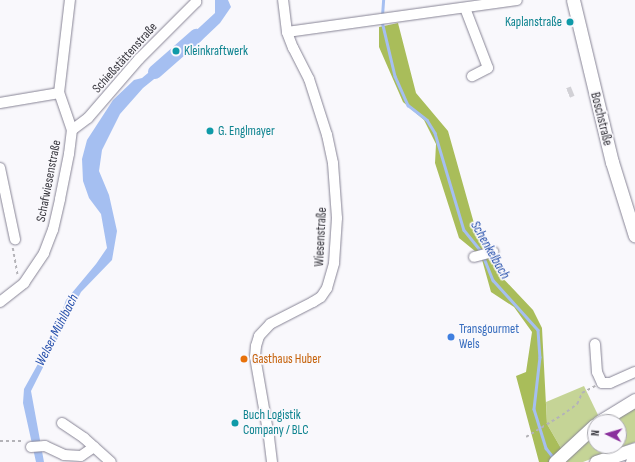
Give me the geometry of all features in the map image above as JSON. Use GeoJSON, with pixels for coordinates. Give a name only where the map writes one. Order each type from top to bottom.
{"type":"FeatureCollection","features":[{"type":"Feature","properties":{"kind":"main road","name":"Boschstraße"},"geometry":{"type":"LineString","coordinates":[[573,0],[612,162],[635,236]]}},
{"type":"Feature","properties":{"kind":"main road"},"geometry":{"type":"LineString","coordinates":[[612,414],[635,400]]}},
{"type":"Feature","properties":{"kind":"main road"},"geometry":{"type":"LineString","coordinates":[[555,462],[587,432]]}},
{"type":"Feature","properties":{"kind":"main road"},"geometry":{"type":"LineString","coordinates":[[596,462],[610,456],[635,449]]}},
{"type":"Feature","properties":{"kind":"street","name":"Schafwiesenstraße"},"geometry":{"type":"LineString","coordinates":[[0,302],[24,283],[44,253],[53,230],[65,178],[72,130],[59,93],[70,0]]}},
{"type":"Feature","properties":{"kind":"street"},"geometry":{"type":"LineString","coordinates":[[283,0],[287,32],[517,0]]}},
{"type":"Feature","properties":{"kind":"street","name":"Schießstättenstraße"},"geometry":{"type":"LineString","coordinates":[[72,130],[88,118],[139,58],[196,1]]}},
{"type":"Feature","properties":{"kind":"street"},"geometry":{"type":"LineString","coordinates":[[465,8],[488,68],[472,76]]}},
{"type":"Feature","properties":{"kind":"street","name":"Wiesenstraße"},"geometry":{"type":"LineString","coordinates":[[272,462],[255,356],[256,346],[259,336],[270,324],[321,297],[327,288],[334,263],[337,218],[333,163],[321,110],[309,79],[293,48],[287,32]]}},
{"type":"Feature","properties":{"kind":"street"},"geometry":{"type":"LineString","coordinates":[[0,103],[59,93]]}},
{"type":"Feature","properties":{"kind":"street"},"geometry":{"type":"LineString","coordinates":[[0,168],[15,239]]}},
{"type":"Feature","properties":{"kind":"street"},"geometry":{"type":"LineString","coordinates":[[474,257],[493,252]]}},
{"type":"Feature","properties":{"kind":"street"},"geometry":{"type":"LineString","coordinates":[[595,344],[597,372],[602,383],[610,383],[635,372]]}},
{"type":"Feature","properties":{"kind":"street"},"geometry":{"type":"LineString","coordinates":[[62,423],[111,462]]}},
{"type":"Feature","properties":{"kind":"street"},"geometry":{"type":"LineString","coordinates":[[36,446],[64,455],[81,456],[94,447]]}},
{"type":"Feature","properties":{"kind":"path"},"geometry":{"type":"LineString","coordinates":[[15,239],[12,243],[19,280],[24,283]]}},
{"type":"Feature","properties":{"kind":"path"},"geometry":{"type":"LineString","coordinates":[[526,438],[577,404],[582,393],[602,383]]}},
{"type":"Feature","properties":{"kind":"path"},"geometry":{"type":"LineString","coordinates":[[0,441],[27,441],[36,446]]}},
{"type":"Feature","properties":{"kind":"green space"},"geometry":{"type":"Polygon","coordinates":[[[398,23],[416,93],[448,131],[477,234],[498,273],[533,310],[542,328],[547,424],[562,450],[549,462],[539,462],[516,376],[526,372],[532,332],[514,307],[491,292],[481,256],[459,238],[435,163],[436,144],[424,120],[403,102],[379,47],[379,27],[398,23]]]}},
{"type":"Feature","properties":{"kind":"green space"},"geometry":{"type":"Polygon","coordinates":[[[584,386],[598,414],[587,414],[587,426],[562,450],[547,424],[546,402],[584,386]]]}},
{"type":"Feature","properties":{"kind":"green space"},"geometry":{"type":"Polygon","coordinates":[[[635,404],[635,442],[627,445],[627,414],[618,414],[635,404]]]}},
{"type":"Feature","properties":{"kind":"green space"},"geometry":{"type":"Polygon","coordinates":[[[587,439],[587,454],[604,454],[583,462],[562,462],[587,439]]]}},
{"type":"Feature","properties":{"kind":"water"},"geometry":{"type":"Polygon","coordinates":[[[215,0],[228,0],[231,7],[220,23],[200,42],[143,88],[120,114],[102,150],[99,171],[109,195],[117,231],[112,260],[81,292],[31,391],[44,462],[36,462],[23,403],[24,389],[54,335],[66,300],[96,264],[107,248],[101,214],[89,198],[83,181],[82,159],[87,140],[113,100],[134,80],[142,78],[166,58],[169,60],[182,49],[182,45],[189,37],[215,13],[215,0]]]}},
{"type":"Feature","properties":{"kind":"waterway","name":"Schenkelbach"},"geometry":{"type":"LineString","coordinates":[[382,16],[383,0]]}},
{"type":"Feature","properties":{"kind":"waterway","name":"Schenkelbach"},"geometry":{"type":"LineString","coordinates":[[382,21],[395,76],[408,105],[427,120],[435,133],[464,230],[481,251]]}},
{"type":"Feature","properties":{"kind":"waterway","name":"Welser Mühlbach"},"geometry":{"type":"LineString","coordinates":[[155,72],[196,36]]}},
{"type":"Feature","properties":{"kind":"waterway","name":"Schenkelbach"},"geometry":{"type":"LineString","coordinates":[[484,258],[493,280],[538,330],[540,357],[534,409],[546,448],[553,457]]}},
{"type":"Feature","properties":{"kind":"tunnel"},"geometry":{"type":"LineString","coordinates":[[568,93],[573,91]]}},
{"type":"Feature","properties":{"kind":"place","name":"Kaplanstraße"},"geometry":{"type":"Point","coordinates":[570,22]}},
{"type":"Feature","properties":{"kind":"place","name":"Kleinkraftwerk"},"geometry":{"type":"Point","coordinates":[176,51]}},
{"type":"Feature","properties":{"kind":"place","name":"G. Englmayer"},"geometry":{"type":"Point","coordinates":[210,131]}},
{"type":"Feature","properties":{"kind":"place","name":"Transgourmet Wels"},"geometry":{"type":"Point","coordinates":[451,337]}},
{"type":"Feature","properties":{"kind":"place","name":"Gasthaus Huber"},"geometry":{"type":"Point","coordinates":[244,359]}},
{"type":"Feature","properties":{"kind":"place","name":"Buch Logistik Company / BLC"},"geometry":{"type":"Point","coordinates":[235,423]}}]}
